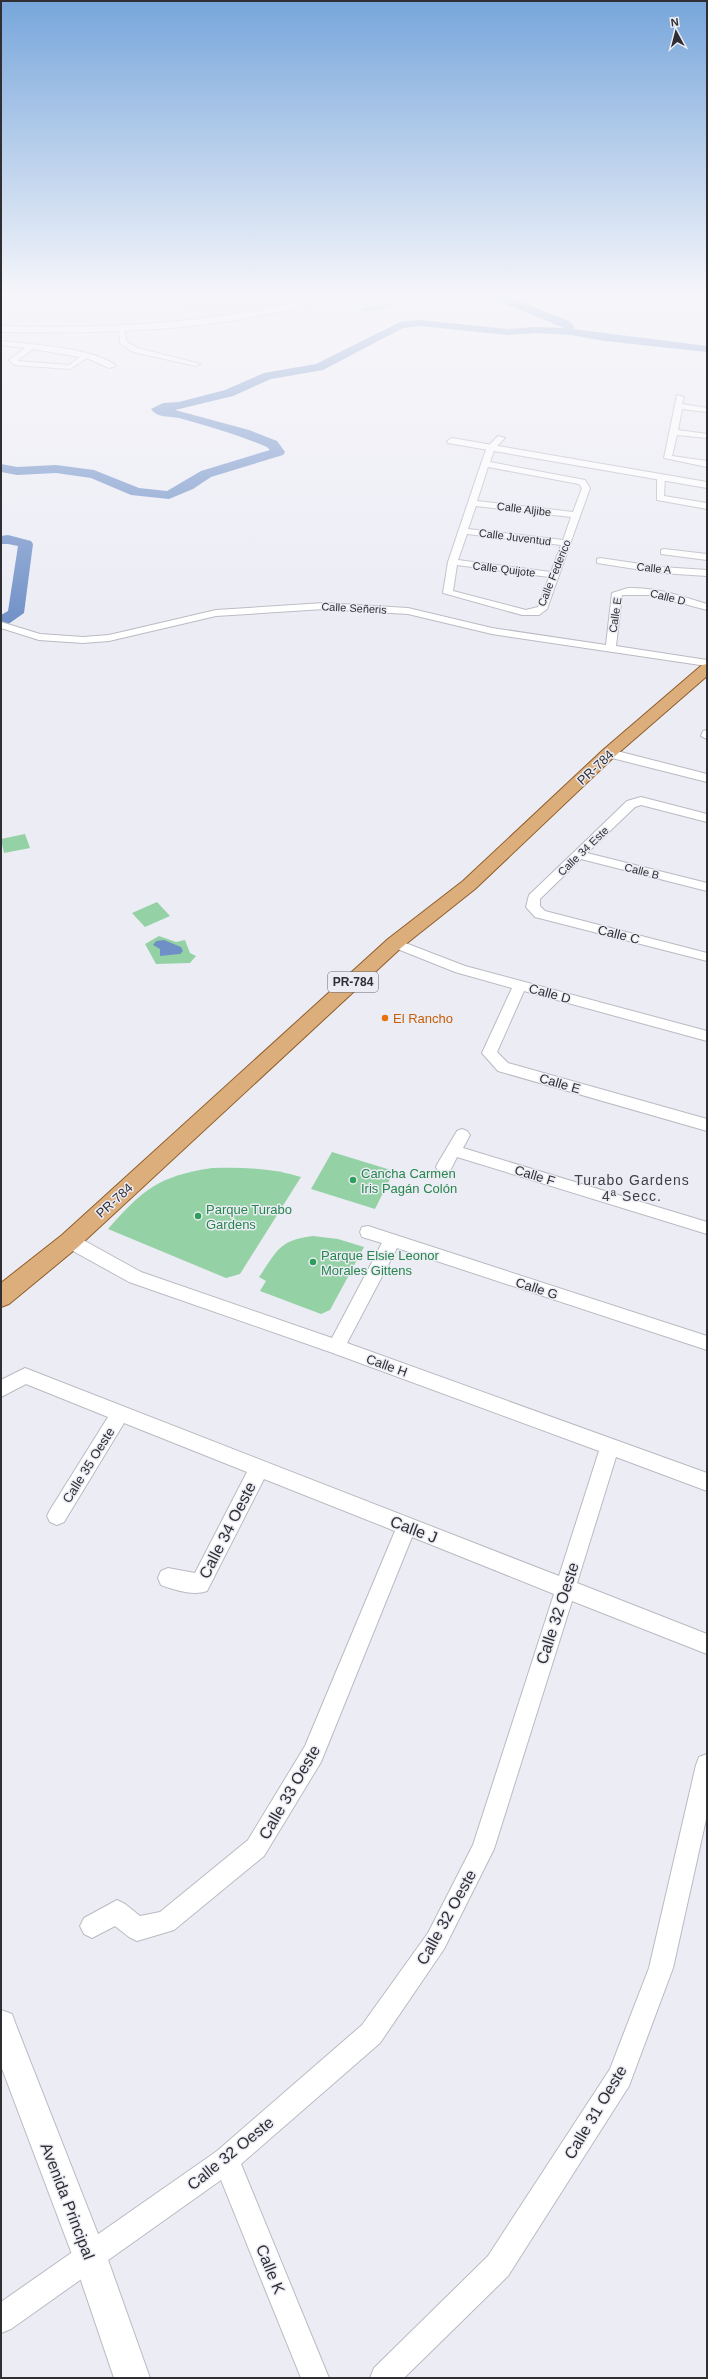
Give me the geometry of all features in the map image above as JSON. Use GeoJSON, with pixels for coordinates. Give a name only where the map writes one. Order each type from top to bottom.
{"type":"FeatureCollection","features":[{"type":"Feature","properties":{"kind":"main road","name":"PR-784"},"geometry":{"type":"LineString","coordinates":[[1,1297],[70,1240],[396,943],[469,885],[609,753],[707,668]]}},
{"type":"Feature","properties":{"kind":"street"},"geometry":{"type":"LineString","coordinates":[[707,410],[680,406],[668,458],[707,464]]}},
{"type":"Feature","properties":{"kind":"street"},"geometry":{"type":"LineString","coordinates":[[674,432],[707,436]]}},
{"type":"Feature","properties":{"kind":"street"},"geometry":{"type":"LineString","coordinates":[[491,447],[501,438]]}},
{"type":"Feature","properties":{"kind":"street"},"geometry":{"type":"LineString","coordinates":[[452,441],[707,485]]}},
{"type":"Feature","properties":{"kind":"street","name":"Calle Federico"},"geometry":{"type":"LineString","coordinates":[[485,464],[582,482],[586,488],[542,609],[535,613],[526,613],[448,594],[454,562],[463,531],[485,464],[491,447]]}},
{"type":"Feature","properties":{"kind":"street"},"geometry":{"type":"LineString","coordinates":[[661,477],[660,498],[707,506]]}},
{"type":"Feature","properties":{"kind":"street","name":"Calle Aljibe"},"geometry":{"type":"LineString","coordinates":[[472,503],[576,515]]}},
{"type":"Feature","properties":{"kind":"street","name":"Calle Juventud"},"geometry":{"type":"LineString","coordinates":[[463,531],[566,543]]}},
{"type":"Feature","properties":{"kind":"street"},"geometry":{"type":"LineString","coordinates":[[664,552],[707,556]]}},
{"type":"Feature","properties":{"kind":"street","name":"Calle A"},"geometry":{"type":"LineString","coordinates":[[600,561],[661,570],[707,573]]}},
{"type":"Feature","properties":{"kind":"street","name":"Calle Quijote"},"geometry":{"type":"LineString","coordinates":[[454,562],[554,575]]}},
{"type":"Feature","properties":{"kind":"street"},"geometry":{"type":"LineString","coordinates":[[651,592],[661,570]]}},
{"type":"Feature","properties":{"kind":"street","name":"Calle D"},"geometry":{"type":"LineString","coordinates":[[629,589],[651,592],[707,607]]}},
{"type":"Feature","properties":{"kind":"street","name":"Calle E"},"geometry":{"type":"LineString","coordinates":[[611,649],[618,593],[629,589]]}},
{"type":"Feature","properties":{"kind":"street","name":"Calle Señeris"},"geometry":{"type":"LineString","coordinates":[[6,627],[39,637],[83,640],[108,638],[216,613],[268,608],[324,606],[408,611],[492,631],[707,662]]}},
{"type":"Feature","properties":{"kind":"street"},"geometry":{"type":"LineString","coordinates":[[609,753],[707,778]]}},
{"type":"Feature","properties":{"kind":"street","name":"Calle 34 Este"},"geometry":{"type":"LineString","coordinates":[[532,907],[534,898],[631,804],[641,802],[707,818]]}},
{"type":"Feature","properties":{"kind":"street","name":"Calle B"},"geometry":{"type":"LineString","coordinates":[[578,856],[707,886]]}},
{"type":"Feature","properties":{"kind":"street","name":"Calle C"},"geometry":{"type":"LineString","coordinates":[[532,907],[540,914],[707,957]]}},
{"type":"Feature","properties":{"kind":"street","name":"Calle D"},"geometry":{"type":"LineString","coordinates":[[396,943],[460,968],[520,986],[707,1036]]}},
{"type":"Feature","properties":{"kind":"street","name":"Calle E"},"geometry":{"type":"LineString","coordinates":[[520,986],[490,1053],[503,1067],[707,1125]]}},
{"type":"Feature","properties":{"kind":"street"},"geometry":{"type":"LineString","coordinates":[[444,1167],[455,1151],[462,1135]]}},
{"type":"Feature","properties":{"kind":"street","name":"Calle F"},"geometry":{"type":"LineString","coordinates":[[455,1151],[707,1228]]}},
{"type":"Feature","properties":{"kind":"street","name":"Calle G"},"geometry":{"type":"LineString","coordinates":[[368,1232],[707,1343]]}},
{"type":"Feature","properties":{"kind":"street","name":"Calle H"},"geometry":{"type":"LineString","coordinates":[[70,1240],[135,1277],[336,1347],[707,1482]]}},
{"type":"Feature","properties":{"kind":"street"},"geometry":{"type":"LineString","coordinates":[[336,1347],[392,1241]]}},
{"type":"Feature","properties":{"kind":"street","name":"Calle J"},"geometry":{"type":"LineString","coordinates":[[1,1389],[25,1376],[707,1644]]}},
{"type":"Feature","properties":{"kind":"street","name":"Calle 35 Oeste"},"geometry":{"type":"LineString","coordinates":[[57,1516],[120,1414]]}},
{"type":"Feature","properties":{"kind":"street","name":"Calle 32 Oeste"},"geometry":{"type":"LineString","coordinates":[[1,2319],[226,2160],[371,2034],[436,1941],[483,1850],[610,1447]]}},
{"type":"Feature","properties":{"kind":"street","name":"Calle 34 Oeste"},"geometry":{"type":"LineString","coordinates":[[168,1578],[200,1584],[259,1469]]}},
{"type":"Feature","properties":{"kind":"street","name":"Calle 33 Oeste"},"geometry":{"type":"LineString","coordinates":[[92,1926],[117,1912],[137,1929],[166,1922],[256,1848],[313,1754],[407,1526]]}},
{"type":"Feature","properties":{"kind":"street","name":"Calle 31 Oeste"},"geometry":{"type":"LineString","coordinates":[[384,2378],[498,2266],[620,2077],[661,1968],[707,1765]]}},
{"type":"Feature","properties":{"kind":"street","name":"Avenida Principal"},"geometry":{"type":"LineString","coordinates":[[1,2025],[90,2257],[132,2378]]}},
{"type":"Feature","properties":{"kind":"street","name":"Calle K"},"geometry":{"type":"LineString","coordinates":[[226,2160],[315,2378]]}},
{"type":"Feature","properties":{"kind":"green space"},"geometry":{"type":"Polygon","coordinates":[[[25,834],[30,848],[4,853],[1,839],[25,834]]]}},
{"type":"Feature","properties":{"kind":"green space"},"geometry":{"type":"Polygon","coordinates":[[[157,902],[170,916],[145,927],[132,913],[157,902]]]}},
{"type":"Feature","properties":{"kind":"green space"},"geometry":{"type":"Polygon","coordinates":[[[159,936],[176,942],[185,940],[190,953],[196,956],[190,963],[156,964],[145,944],[159,936]]]}},
{"type":"Feature","properties":{"kind":"green space","name":"Cancha Carmen Iris Pagán Colón"},"geometry":{"type":"Polygon","coordinates":[[[332,1152],[394,1171],[375,1209],[311,1189],[332,1152]]]}},
{"type":"Feature","properties":{"kind":"green space","name":"Parque Turabo Gardens"},"geometry":{"type":"Polygon","coordinates":[[[212,1168],[257,1169],[301,1177],[240,1274],[226,1278],[108,1229],[120,1215],[142,1194],[153,1186],[178,1175],[212,1168]]]}},
{"type":"Feature","properties":{"kind":"green space","name":"Parque Elsie Leonor Morales Gittens"},"geometry":{"type":"Polygon","coordinates":[[[313,1236],[338,1239],[364,1247],[330,1310],[321,1314],[260,1291],[266,1281],[259,1277],[280,1248],[293,1240],[313,1236]]]}},
{"type":"Feature","properties":{"kind":"water"},"geometry":{"type":"Polygon","coordinates":[[[164,940],[181,947],[183,951],[180,954],[160,956],[160,949],[153,945],[156,941],[164,940]]]}},
{"type":"Feature","properties":{"kind":"waterway"},"geometry":{"type":"LineString","coordinates":[[1,468],[17,471],[56,469],[94,474],[136,492],[169,495],[188,486],[206,474],[278,452],[272,444],[244,433],[178,414],[161,412],[157,409],[167,406],[179,406],[187,404]]}},
{"type":"Feature","properties":{"kind":"waterway"},"geometry":{"type":"LineString","coordinates":[[1,540],[8,539],[26,544],[16,613],[1,622]]}},
{"type":"Feature","properties":{"kind":"place","name":"El Rancho"},"geometry":{"type":"Point","coordinates":[385,1018]}},
{"type":"Feature","properties":{"kind":"place","name":"Cancha Carmen Iris Pagán Colón"},"geometry":{"type":"Point","coordinates":[353,1180]}},
{"type":"Feature","properties":{"kind":"place","name":"Parque Turabo Gardens"},"geometry":{"type":"Point","coordinates":[198,1216]}},
{"type":"Feature","properties":{"kind":"place","name":"Parque Elsie Leonor Morales Gittens"},"geometry":{"type":"Point","coordinates":[313,1262]}},
{"type":"Feature","properties":{"kind":"district","name":"Turabo Gardens 4ª Secc."},"geometry":{"type":"Point","coordinates":[632,1188]}}]}
